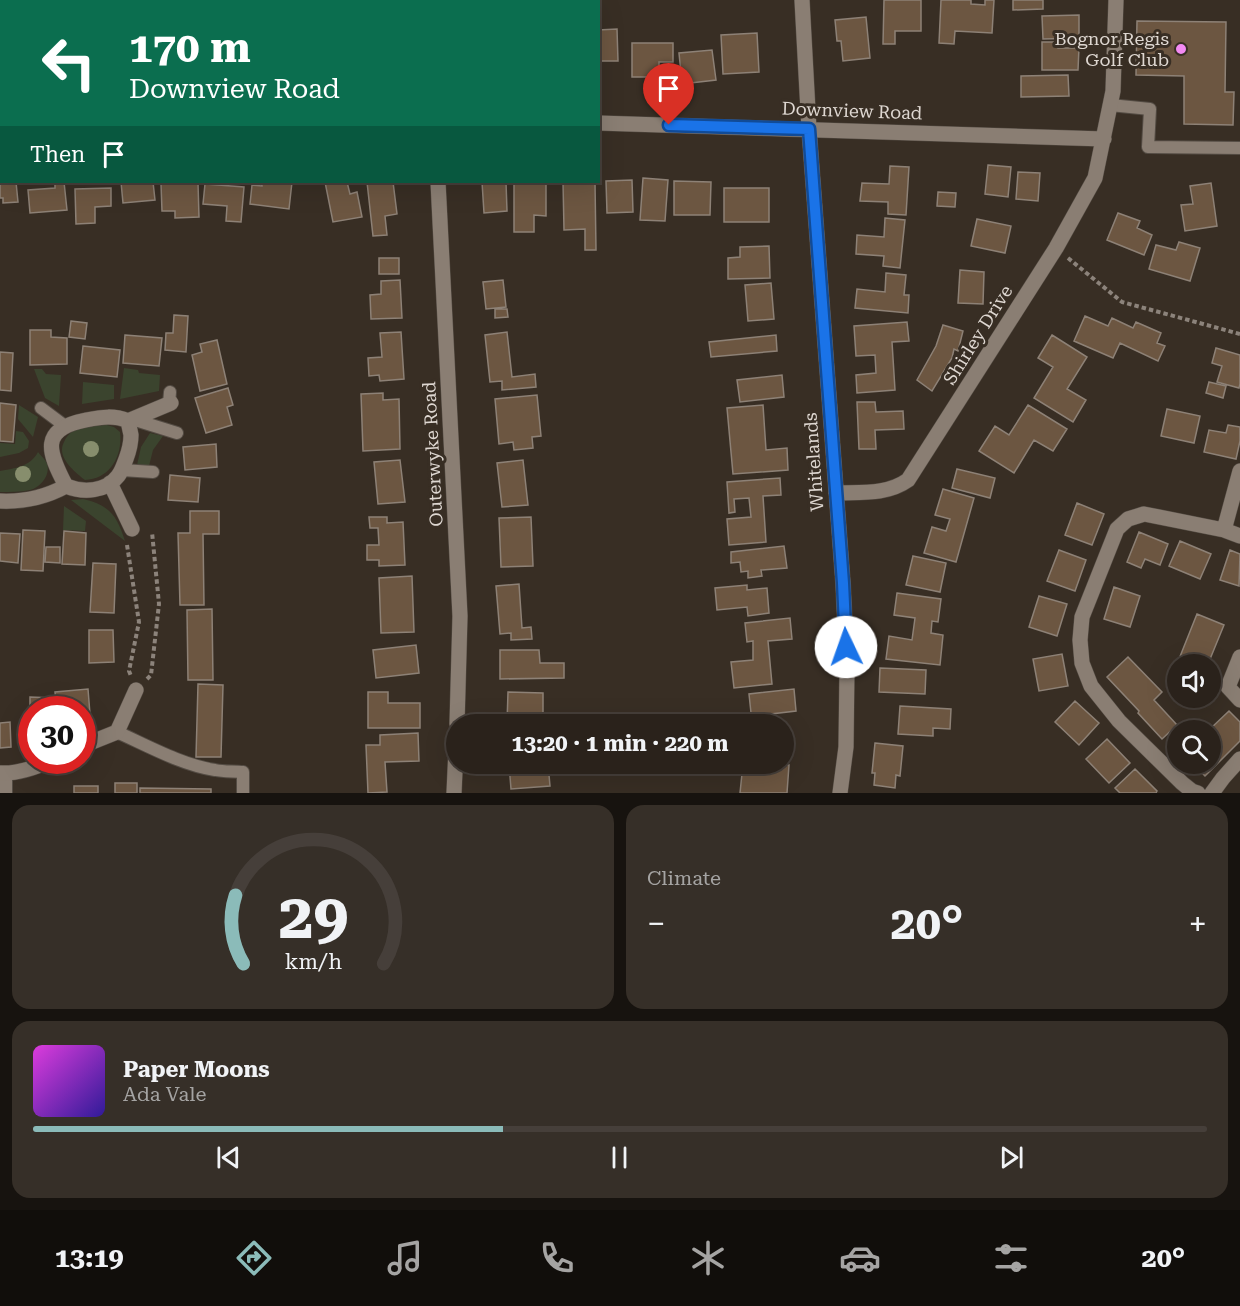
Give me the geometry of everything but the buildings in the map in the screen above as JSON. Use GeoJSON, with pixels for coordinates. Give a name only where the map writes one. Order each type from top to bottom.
{"type":"FeatureCollection","features":[{"type":"Feature","properties":{"kind":"street","name":"Whitelands"},"geometry":{"type":"LineString","coordinates":[[802,0],[847,668],[846,747],[840,793]]}},
{"type":"Feature","properties":{"kind":"street","name":"Shirley Drive"},"geometry":{"type":"LineString","coordinates":[[836,493],[879,492],[898,488],[908,480],[1056,248],[1095,178],[1113,92],[1116,0]]}},
{"type":"Feature","properties":{"kind":"street","name":"Downview Road"},"geometry":{"type":"LineString","coordinates":[[600,123],[1104,139]]}},
{"type":"Feature","properties":{"kind":"street","name":"Outerwyke Road"},"geometry":{"type":"LineString","coordinates":[[438,183],[460,616],[457,714]]}},
{"type":"Feature","properties":{"kind":"street"},"geometry":{"type":"LineString","coordinates":[[130,420],[129,451],[118,477],[99,489],[77,491],[66,486],[51,454],[55,434],[71,423],[100,417],[119,417],[130,420],[170,399]]}},
{"type":"Feature","properties":{"kind":"street"},"geometry":{"type":"LineString","coordinates":[[1224,530],[1240,471]]}},
{"type":"Feature","properties":{"kind":"street"},"geometry":{"type":"LineString","coordinates":[[110,483],[132,529]]}},
{"type":"Feature","properties":{"kind":"street"},"geometry":{"type":"LineString","coordinates":[[0,501],[32,499],[54,493],[66,486]]}},
{"type":"Feature","properties":{"kind":"street"},"geometry":{"type":"LineString","coordinates":[[1198,793],[1182,783],[1119,721],[1091,686],[1082,663],[1080,640],[1082,617],[1117,529],[1128,519],[1144,514],[1224,530],[1240,536]]}},
{"type":"Feature","properties":{"kind":"street"},"geometry":{"type":"LineString","coordinates":[[1240,657],[1228,687],[1240,700]]}},
{"type":"Feature","properties":{"kind":"street"},"geometry":{"type":"LineString","coordinates":[[96,740],[117,732],[136,690]]}},
{"type":"Feature","properties":{"kind":"street"},"geometry":{"type":"LineString","coordinates":[[1212,793],[1240,759]]}},
{"type":"Feature","properties":{"kind":"street"},"geometry":{"type":"LineString","coordinates":[[3,773],[18,770]]}},
{"type":"Feature","properties":{"kind":"street"},"geometry":{"type":"LineString","coordinates":[[454,793],[455,774]]}},
{"type":"Feature","properties":{"kind":"lane"},"geometry":{"type":"LineString","coordinates":[[1110,105],[1150,109],[1149,147],[1240,148]]}},
{"type":"Feature","properties":{"kind":"lane"},"geometry":{"type":"LineString","coordinates":[[41,408],[65,426]]}},
{"type":"Feature","properties":{"kind":"lane"},"geometry":{"type":"LineString","coordinates":[[130,420],[177,433]]}},
{"type":"Feature","properties":{"kind":"lane"},"geometry":{"type":"LineString","coordinates":[[122,470],[153,472]]}},
{"type":"Feature","properties":{"kind":"lane"},"geometry":{"type":"LineString","coordinates":[[117,732],[196,766],[243,772],[243,793]]}},
{"type":"Feature","properties":{"kind":"lane"},"geometry":{"type":"LineString","coordinates":[[3,773],[6,793]]}},
{"type":"Feature","properties":{"kind":"path"},"geometry":{"type":"LineString","coordinates":[[1056,248],[1122,302],[1240,334]]}},
{"type":"Feature","properties":{"kind":"path"},"geometry":{"type":"LineString","coordinates":[[151,675],[159,604],[152,532]]}},
{"type":"Feature","properties":{"kind":"path"},"geometry":{"type":"LineString","coordinates":[[127,544],[139,622],[129,671]]}},
{"type":"Feature","properties":{"kind":"green space"},"geometry":{"type":"Polygon","coordinates":[[[124,368],[138,370],[139,373],[160,375],[159,391],[120,399],[124,368]]]}},
{"type":"Feature","properties":{"kind":"green space"},"geometry":{"type":"Polygon","coordinates":[[[34,369],[42,369],[46,374],[61,375],[59,406],[45,398],[34,369]]]}},
{"type":"Feature","properties":{"kind":"green space"},"geometry":{"type":"Polygon","coordinates":[[[83,382],[114,385],[114,399],[82,404],[83,382]]]}},
{"type":"Feature","properties":{"kind":"green space"},"geometry":{"type":"Polygon","coordinates":[[[19,405],[38,417],[33,437],[18,419],[19,405]]]}},
{"type":"Feature","properties":{"kind":"green space"},"geometry":{"type":"Polygon","coordinates":[[[107,425],[120,432],[117,457],[108,471],[94,479],[85,480],[71,468],[64,458],[62,448],[64,442],[69,434],[77,429],[107,425]]]}},
{"type":"Feature","properties":{"kind":"green space"},"geometry":{"type":"Polygon","coordinates":[[[16,431],[23,432],[29,441],[28,448],[19,453],[0,457],[0,443],[15,444],[16,431]]]}},
{"type":"Feature","properties":{"kind":"green space"},"geometry":{"type":"Polygon","coordinates":[[[150,433],[163,436],[153,450],[149,466],[137,465],[141,447],[150,433]]]}},
{"type":"Feature","properties":{"kind":"green space"},"geometry":{"type":"Polygon","coordinates":[[[38,452],[46,461],[48,468],[41,484],[30,490],[0,492],[0,471],[26,464],[38,452]]]}},
{"type":"Feature","properties":{"kind":"green space"},"geometry":{"type":"Polygon","coordinates":[[[83,499],[99,504],[111,512],[119,524],[125,541],[71,500],[83,499]]]}},
{"type":"Feature","properties":{"kind":"green space"},"geometry":{"type":"Polygon","coordinates":[[[64,506],[86,521],[85,531],[63,530],[64,506]]]}},
{"type":"Feature","properties":{"kind":"place","name":"Bognor Regis Golf Club"},"geometry":{"type":"Point","coordinates":[1181,49]}},
{"type":"Feature","properties":{"kind":"route"},"geometry":{"type":"LineString","coordinates":[[669,125],[809,129],[846,647]]}}]}
